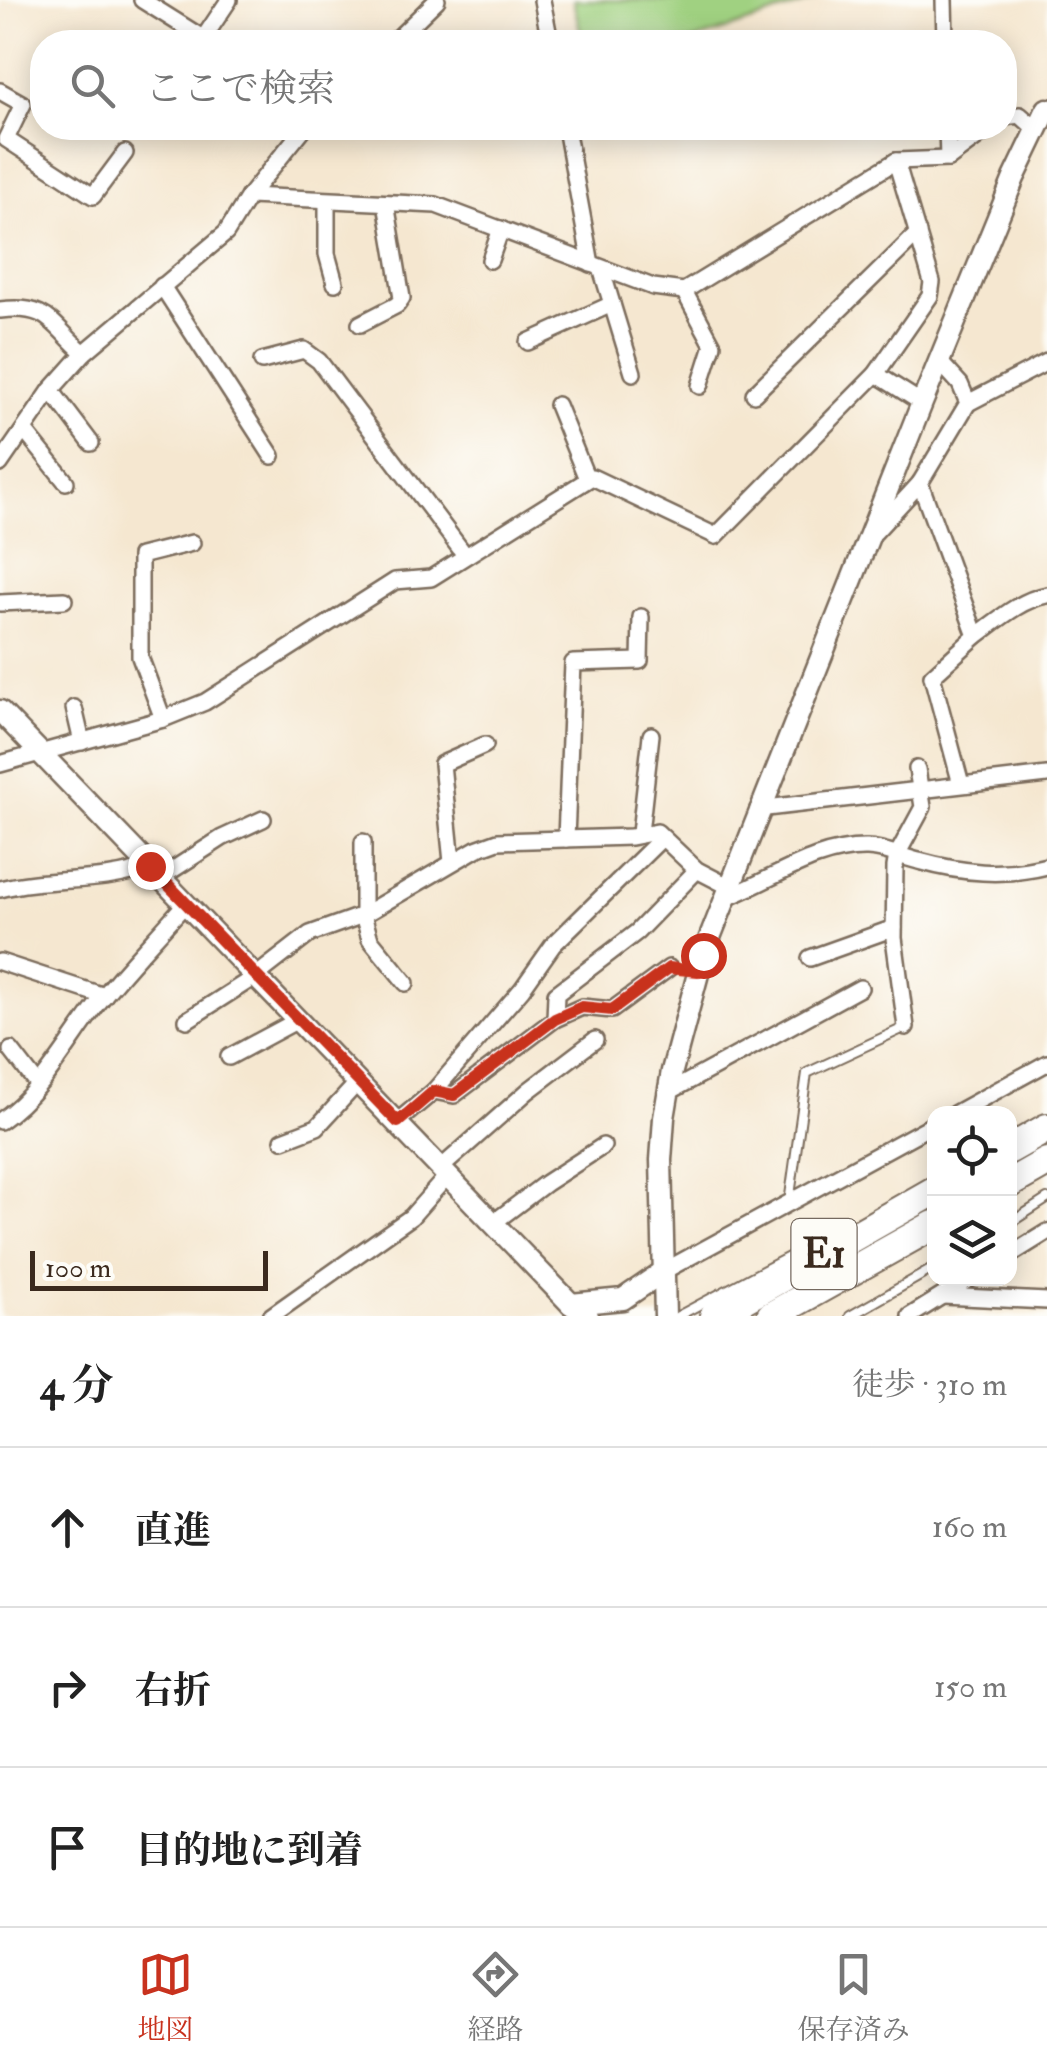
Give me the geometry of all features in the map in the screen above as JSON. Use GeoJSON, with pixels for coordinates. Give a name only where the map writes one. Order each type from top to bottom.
{"type":"FeatureCollection","features":[{"type":"Feature","properties":{"kind":"highway"},"geometry":{"type":"LineString","coordinates":[[1017,1142],[1047,1126]]}},
{"type":"Feature","properties":{"kind":"highway"},"geometry":{"type":"LineString","coordinates":[[1017,1179],[1047,1162]]}},
{"type":"Feature","properties":{"kind":"highway","name":"E1"},"geometry":{"type":"LineString","coordinates":[[709,1308],[927,1196]]}},
{"type":"Feature","properties":{"kind":"highway","name":"E1"},"geometry":{"type":"LineString","coordinates":[[771,1316],[927,1229]]}},
{"type":"Feature","properties":{"kind":"street"},"geometry":{"type":"LineString","coordinates":[[142,0],[189,30]]}},
{"type":"Feature","properties":{"kind":"street"},"geometry":{"type":"LineString","coordinates":[[212,30],[229,0]]}},
{"type":"Feature","properties":{"kind":"street"},"geometry":{"type":"LineString","coordinates":[[406,30],[437,0]]}},
{"type":"Feature","properties":{"kind":"street"},"geometry":{"type":"LineString","coordinates":[[542,0],[548,30]]}},
{"type":"Feature","properties":{"kind":"street"},"geometry":{"type":"LineString","coordinates":[[944,0],[945,30]]}},
{"type":"Feature","properties":{"kind":"street"},"geometry":{"type":"LineString","coordinates":[[0,90],[23,104],[6,139],[92,196],[125,153]]}},
{"type":"Feature","properties":{"kind":"street"},"geometry":{"type":"LineString","coordinates":[[665,1316],[662,1160],[683,970],[725,893],[922,402],[1047,109]]}},
{"type":"Feature","properties":{"kind":"street"},"geometry":{"type":"LineString","coordinates":[[1017,114],[1036,129]]}},
{"type":"Feature","properties":{"kind":"street"},"geometry":{"type":"LineString","coordinates":[[0,464],[51,390],[84,354],[226,232],[294,140]]}},
{"type":"Feature","properties":{"kind":"street"},"geometry":{"type":"LineString","coordinates":[[569,140],[596,266],[633,373]]}},
{"type":"Feature","properties":{"kind":"street"},"geometry":{"type":"LineString","coordinates":[[947,140],[948,160]]}},
{"type":"Feature","properties":{"kind":"street"},"geometry":{"type":"LineString","coordinates":[[250,196],[436,206],[654,287],[684,291],[896,160],[948,160],[974,140]]}},
{"type":"Feature","properties":{"kind":"street"},"geometry":{"type":"LineString","coordinates":[[0,764],[163,719],[204,702],[395,580],[431,578],[592,477],[716,536],[876,374],[930,296],[932,282],[896,160]]}},
{"type":"Feature","properties":{"kind":"street"},"geometry":{"type":"LineString","coordinates":[[327,202],[327,254],[335,283]]}},
{"type":"Feature","properties":{"kind":"street"},"geometry":{"type":"LineString","coordinates":[[360,324],[402,298],[386,204]]}},
{"type":"Feature","properties":{"kind":"street"},"geometry":{"type":"LineString","coordinates":[[490,260],[501,230]]}},
{"type":"Feature","properties":{"kind":"street"},"geometry":{"type":"LineString","coordinates":[[754,394],[918,233]]}},
{"type":"Feature","properties":{"kind":"street"},"geometry":{"type":"LineString","coordinates":[[162,286],[272,456]]}},
{"type":"Feature","properties":{"kind":"street"},"geometry":{"type":"LineString","coordinates":[[684,291],[713,345],[700,386]]}},
{"type":"Feature","properties":{"kind":"street"},"geometry":{"type":"LineString","coordinates":[[528,342],[612,304]]}},
{"type":"Feature","properties":{"kind":"street"},"geometry":{"type":"LineString","coordinates":[[0,310],[35,310],[48,316],[84,354]]}},
{"type":"Feature","properties":{"kind":"street"},"geometry":{"type":"LineString","coordinates":[[262,361],[304,350],[319,361],[465,555]]}},
{"type":"Feature","properties":{"kind":"street"},"geometry":{"type":"LineString","coordinates":[[939,361],[960,384],[968,403]]}},
{"type":"Feature","properties":{"kind":"street"},"geometry":{"type":"LineString","coordinates":[[865,543],[920,483],[968,403],[1047,362]]}},
{"type":"Feature","properties":{"kind":"street"},"geometry":{"type":"LineString","coordinates":[[876,374],[922,402]]}},
{"type":"Feature","properties":{"kind":"street"},"geometry":{"type":"LineString","coordinates":[[51,390],[92,443]]}},
{"type":"Feature","properties":{"kind":"street"},"geometry":{"type":"LineString","coordinates":[[557,405],[586,479]]}},
{"type":"Feature","properties":{"kind":"street"},"geometry":{"type":"LineString","coordinates":[[24,430],[66,482]]}},
{"type":"Feature","properties":{"kind":"street"},"geometry":{"type":"LineString","coordinates":[[920,483],[976,636]]}},
{"type":"Feature","properties":{"kind":"street"},"geometry":{"type":"LineString","coordinates":[[163,719],[140,657],[140,556],[192,543]]}},
{"type":"Feature","properties":{"kind":"street"},"geometry":{"type":"LineString","coordinates":[[961,784],[932,676],[1008,612],[1034,598],[1047,596]]}},
{"type":"Feature","properties":{"kind":"street"},"geometry":{"type":"LineString","coordinates":[[0,603],[64,600]]}},
{"type":"Feature","properties":{"kind":"street"},"geometry":{"type":"LineString","coordinates":[[566,838],[573,663],[640,661],[641,617]]}},
{"type":"Feature","properties":{"kind":"street"},"geometry":{"type":"LineString","coordinates":[[74,708],[82,742]]}},
{"type":"Feature","properties":{"kind":"street"},"geometry":{"type":"LineString","coordinates":[[0,710],[577,1311],[622,1299],[664,1271],[927,1128]]}},
{"type":"Feature","properties":{"kind":"street"},"geometry":{"type":"LineString","coordinates":[[640,833],[651,735]]}},
{"type":"Feature","properties":{"kind":"street"},"geometry":{"type":"LineString","coordinates":[[452,862],[442,764],[485,745]]}},
{"type":"Feature","properties":{"kind":"street"},"geometry":{"type":"LineString","coordinates":[[906,1026],[894,928],[896,856],[922,807],[917,769]]}},
{"type":"Feature","properties":{"kind":"street"},"geometry":{"type":"LineString","coordinates":[[758,809],[1047,775]]}},
{"type":"Feature","properties":{"kind":"street"},"geometry":{"type":"LineString","coordinates":[[0,890],[22,884],[155,872],[263,819]]}},
{"type":"Feature","properties":{"kind":"street"},"geometry":{"type":"LineString","coordinates":[[187,1020],[256,976],[310,934],[363,914],[452,862],[498,841],[631,837],[657,832],[725,893]]}},
{"type":"Feature","properties":{"kind":"street"},"geometry":{"type":"LineString","coordinates":[[398,1122],[434,1091],[522,989],[553,945],[662,838]]}},
{"type":"Feature","properties":{"kind":"street"},"geometry":{"type":"LineString","coordinates":[[363,842],[363,914],[370,939],[406,983]]}},
{"type":"Feature","properties":{"kind":"street"},"geometry":{"type":"LineString","coordinates":[[725,893],[818,856],[850,848],[871,848],[957,872],[1016,874],[1047,866]]}},
{"type":"Feature","properties":{"kind":"street"},"geometry":{"type":"LineString","coordinates":[[555,1019],[556,994],[636,932],[698,870]]}},
{"type":"Feature","properties":{"kind":"street"},"geometry":{"type":"LineString","coordinates":[[0,1121],[38,1085],[104,996],[185,904]]}},
{"type":"Feature","properties":{"kind":"street"},"geometry":{"type":"LineString","coordinates":[[810,958],[894,928]]}},
{"type":"Feature","properties":{"kind":"street"},"geometry":{"type":"LineString","coordinates":[[0,962],[104,996]]}},
{"type":"Feature","properties":{"kind":"street"},"geometry":{"type":"LineString","coordinates":[[434,1091],[454,1095],[555,1019],[582,1007],[612,1010],[683,970]]}},
{"type":"Feature","properties":{"kind":"street"},"geometry":{"type":"LineString","coordinates":[[668,1092],[860,988]]}},
{"type":"Feature","properties":{"kind":"street"},"geometry":{"type":"LineString","coordinates":[[229,1057],[298,1020]]}},
{"type":"Feature","properties":{"kind":"street"},"geometry":{"type":"LineString","coordinates":[[272,1316],[411,1216],[445,1171],[528,1091],[595,1040]]}},
{"type":"Feature","properties":{"kind":"street"},"geometry":{"type":"LineString","coordinates":[[11,1050],[38,1085]]}},
{"type":"Feature","properties":{"kind":"street"},"geometry":{"type":"LineString","coordinates":[[969,1106],[1047,1063]]}},
{"type":"Feature","properties":{"kind":"street"},"geometry":{"type":"LineString","coordinates":[[283,1140],[318,1127],[358,1082]]}},
{"type":"Feature","properties":{"kind":"street"},"geometry":{"type":"LineString","coordinates":[[494,1222],[603,1146]]}},
{"type":"Feature","properties":{"kind":"street"},"geometry":{"type":"LineString","coordinates":[[1017,1251],[1047,1232]]}},
{"type":"Feature","properties":{"kind":"street"},"geometry":{"type":"LineString","coordinates":[[910,1316],[958,1286]]}},
{"type":"Feature","properties":{"kind":"street"},"geometry":{"type":"LineString","coordinates":[[942,1296],[1047,1301]]}},
{"type":"Feature","properties":{"kind":"lane"},"geometry":{"type":"LineString","coordinates":[[789,1203],[806,1073],[906,1026]]}},
{"type":"Feature","properties":{"kind":"lane"},"geometry":{"type":"LineString","coordinates":[[882,1208],[927,1185]]}},
{"type":"Feature","properties":{"kind":"lane"},"geometry":{"type":"LineString","coordinates":[[1017,1218],[1047,1199]]}},
{"type":"Feature","properties":{"kind":"lane"},"geometry":{"type":"LineString","coordinates":[[678,1316],[709,1308],[828,1236]]}},
{"type":"Feature","properties":{"kind":"lane"},"geometry":{"type":"LineString","coordinates":[[850,1316],[927,1272]]}},
{"type":"Feature","properties":{"kind":"green space"},"geometry":{"type":"Polygon","coordinates":[[[573,0],[815,0],[726,30],[580,30],[573,0]]]}},
{"type":"Feature","properties":{"kind":"route"},"geometry":{"type":"LineString","coordinates":[[150,866],[398,1122],[434,1091],[454,1095],[555,1019],[582,1007],[612,1010],[669,968],[698,971],[703,955]]}}]}
